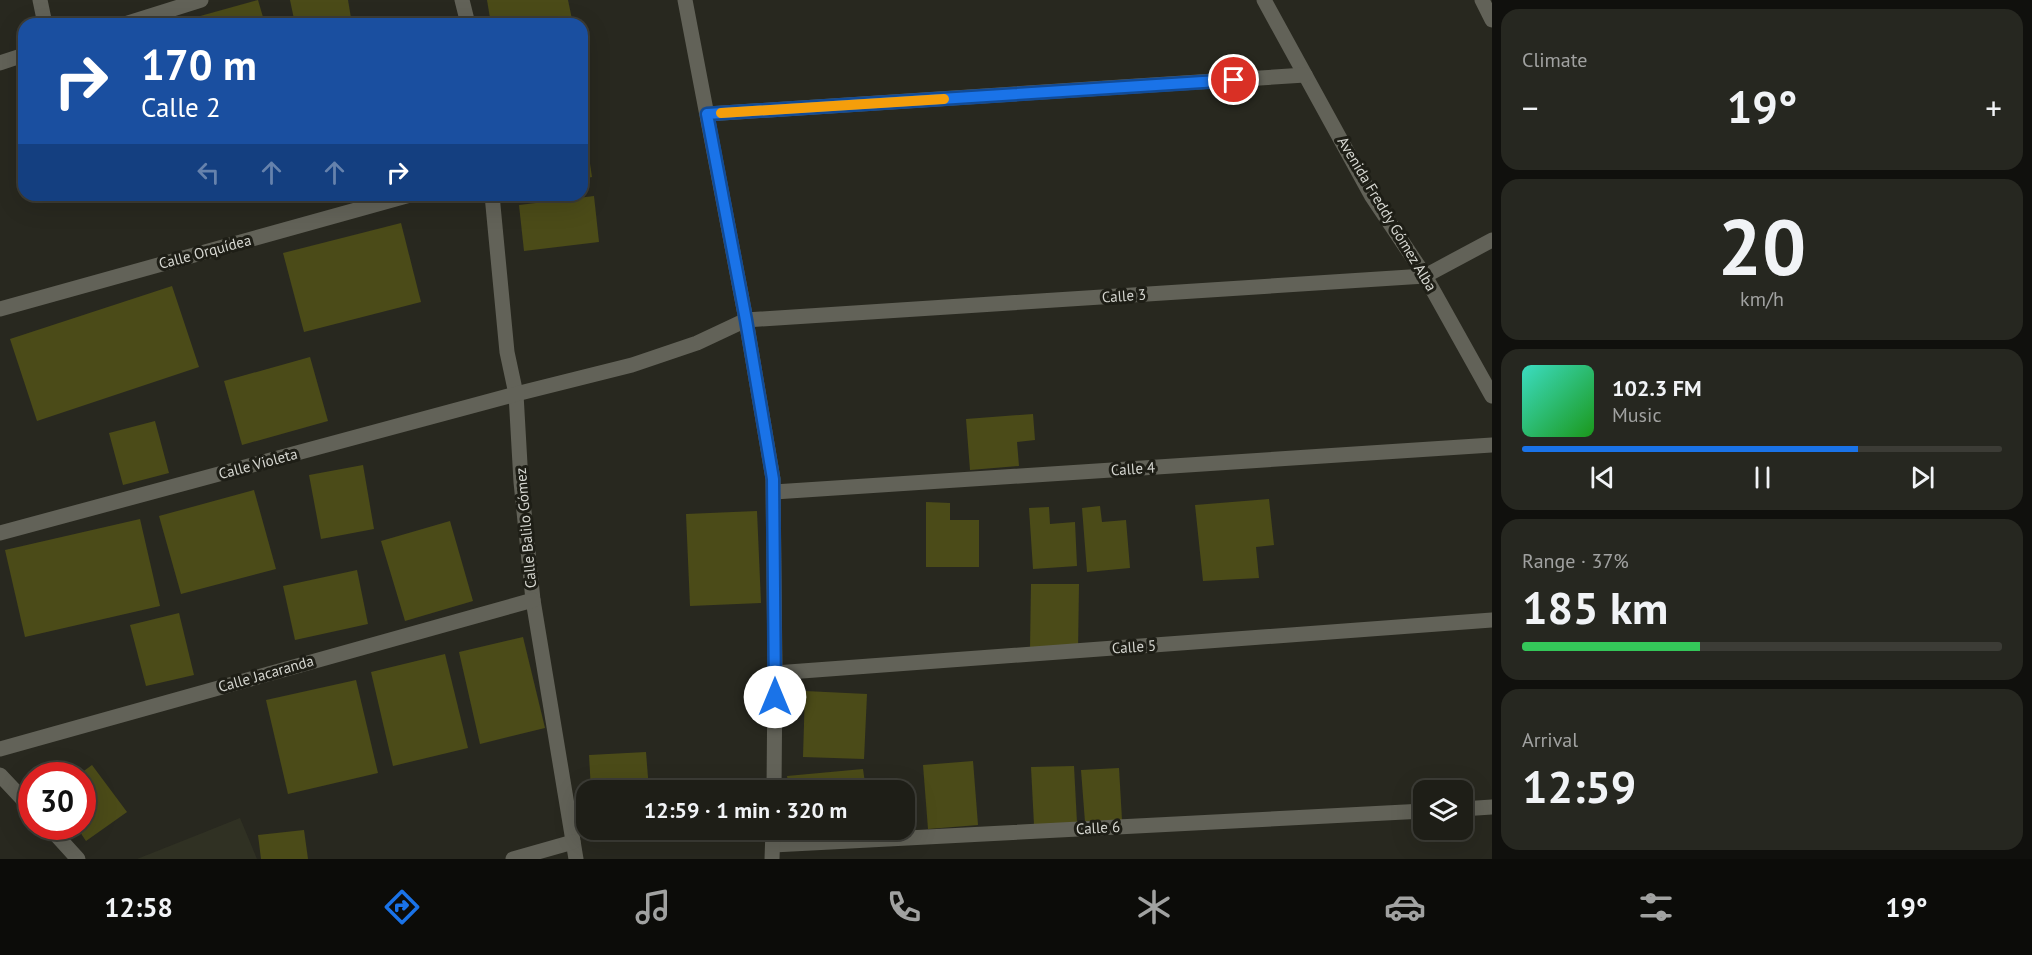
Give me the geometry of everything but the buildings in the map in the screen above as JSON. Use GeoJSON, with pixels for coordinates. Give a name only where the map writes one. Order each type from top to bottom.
{"type":"FeatureCollection","features":[{"type":"Feature","properties":{"kind":"street"},"geometry":{"type":"LineString","coordinates":[[40,0],[44,18]]}},
{"type":"Feature","properties":{"kind":"street"},"geometry":{"type":"LineString","coordinates":[[143,18],[201,0]]}},
{"type":"Feature","properties":{"kind":"street"},"geometry":{"type":"LineString","coordinates":[[462,0],[466,18]]}},
{"type":"Feature","properties":{"kind":"street"},"geometry":{"type":"LineString","coordinates":[[685,0],[746,320],[774,492],[774,780]]}},
{"type":"Feature","properties":{"kind":"street","name":"Avenida Freddy Gómez Alba"},"geometry":{"type":"LineString","coordinates":[[1264,0],[1371,195],[1425,276],[1492,396]]}},
{"type":"Feature","properties":{"kind":"street"},"geometry":{"type":"LineString","coordinates":[[1482,0],[1492,20]]}},
{"type":"Feature","properties":{"kind":"street"},"geometry":{"type":"LineString","coordinates":[[0,63],[18,57]]}},
{"type":"Feature","properties":{"kind":"street"},"geometry":{"type":"LineString","coordinates":[[707,114],[1305,75]]}},
{"type":"Feature","properties":{"kind":"street","name":"Calle Orquídea"},"geometry":{"type":"LineString","coordinates":[[0,309],[388,201]]}},
{"type":"Feature","properties":{"kind":"street","name":"Calle Balilo Gómez"},"geometry":{"type":"LineString","coordinates":[[493,201],[507,352],[516,394],[521,482],[533,600],[576,859]]}},
{"type":"Feature","properties":{"kind":"street","name":"Calle 3"},"geometry":{"type":"LineString","coordinates":[[746,320],[1425,276],[1492,240]]}},
{"type":"Feature","properties":{"kind":"street","name":"Calle Violeta"},"geometry":{"type":"LineString","coordinates":[[0,533],[632,365],[698,343],[746,320]]}},
{"type":"Feature","properties":{"kind":"street","name":"Calle 4"},"geometry":{"type":"LineString","coordinates":[[774,492],[1492,445]]}},
{"type":"Feature","properties":{"kind":"street","name":"Calle Jacaranda"},"geometry":{"type":"LineString","coordinates":[[0,749],[533,600]]}},
{"type":"Feature","properties":{"kind":"street","name":"Calle 5"},"geometry":{"type":"LineString","coordinates":[[775,673],[1492,620]]}},
{"type":"Feature","properties":{"kind":"street"},"geometry":{"type":"LineString","coordinates":[[0,776],[18,795]]}},
{"type":"Feature","properties":{"kind":"street"},"geometry":{"type":"LineString","coordinates":[[1473,808],[1492,807]]}},
{"type":"Feature","properties":{"kind":"street","name":"Calle 6"},"geometry":{"type":"LineString","coordinates":[[773,844],[1413,812]]}},
{"type":"Feature","properties":{"kind":"street"},"geometry":{"type":"LineString","coordinates":[[61,840],[78,859]]}},
{"type":"Feature","properties":{"kind":"street"},"geometry":{"type":"LineString","coordinates":[[513,859],[573,842]]}},
{"type":"Feature","properties":{"kind":"shaded area"},"geometry":{"type":"Polygon","coordinates":[[[240,818],[257,859],[137,859],[205,832],[240,818]]]}},
{"type":"Feature","properties":{"kind":"slow traffic"},"geometry":{"type":"LineString","coordinates":[[721,113],[944,99]]}},
{"type":"Feature","properties":{"kind":"route"},"geometry":{"type":"LineString","coordinates":[[775,697],[773,479],[707,114],[1234,80]]}}]}
